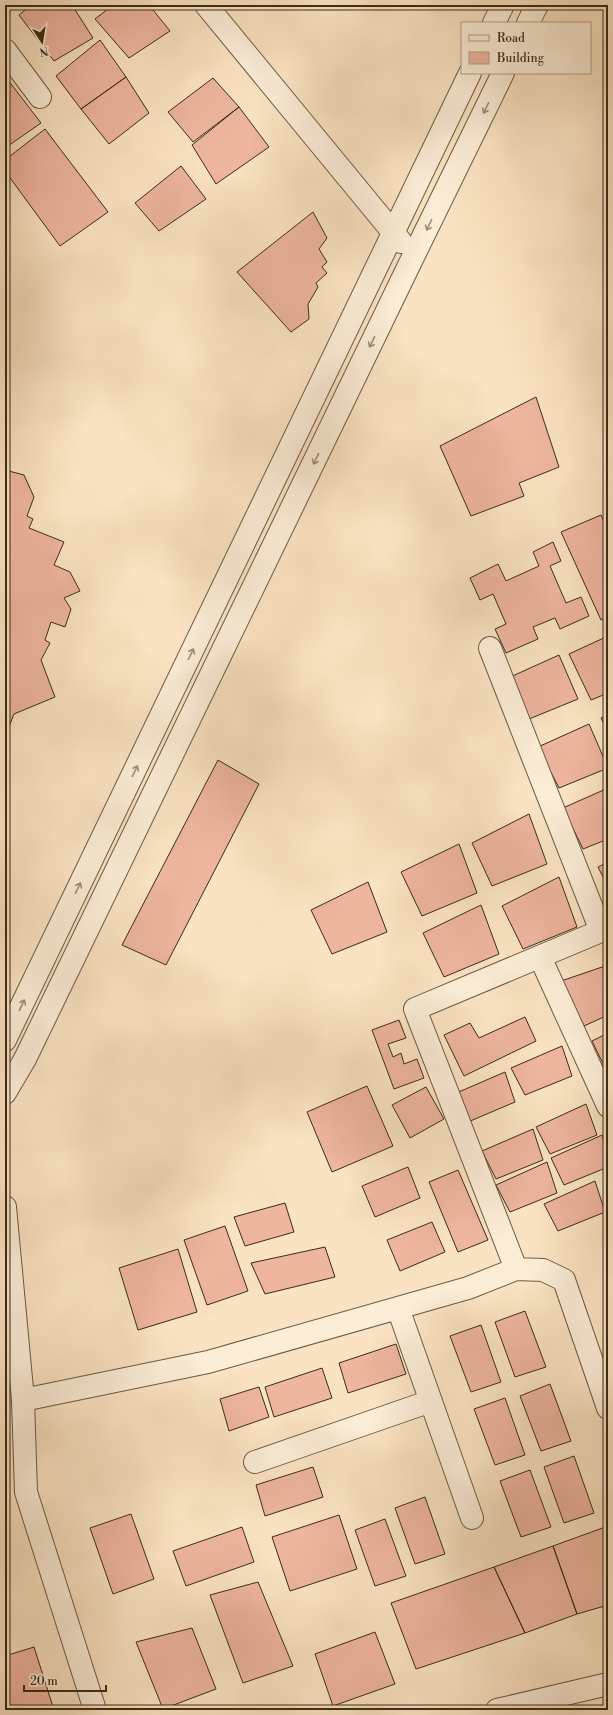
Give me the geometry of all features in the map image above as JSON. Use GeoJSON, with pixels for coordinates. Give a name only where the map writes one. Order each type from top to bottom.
{"type":"FeatureCollection","features":[{"type":"Feature","properties":{"kind":"street"},"geometry":{"type":"LineString","coordinates":[[206,5],[413,257]]}},
{"type":"Feature","properties":{"kind":"street"},"geometry":{"type":"LineString","coordinates":[[494,22],[503,5]]}},
{"type":"Feature","properties":{"kind":"street"},"geometry":{"type":"LineString","coordinates":[[528,22],[537,5]]}},
{"type":"Feature","properties":{"kind":"street"},"geometry":{"type":"LineString","coordinates":[[5,50],[40,97]]}},
{"type":"Feature","properties":{"kind":"street"},"geometry":{"type":"LineString","coordinates":[[5,1040],[470,74]]}},
{"type":"Feature","properties":{"kind":"street"},"geometry":{"type":"LineString","coordinates":[[5,1093],[25,1059],[413,257],[504,74]]}},
{"type":"Feature","properties":{"kind":"street"},"geometry":{"type":"LineString","coordinates":[[490,648],[604,930],[415,1009],[516,1269]]}},
{"type":"Feature","properties":{"kind":"street"},"geometry":{"type":"LineString","coordinates":[[540,957],[608,1106]]}},
{"type":"Feature","properties":{"kind":"street"},"geometry":{"type":"LineString","coordinates":[[5,1207],[23,1400],[26,1492],[95,1710]]}},
{"type":"Feature","properties":{"kind":"street"},"geometry":{"type":"LineString","coordinates":[[23,1400],[208,1362],[468,1288],[516,1269],[542,1270],[564,1280],[608,1408]]}},
{"type":"Feature","properties":{"kind":"street"},"geometry":{"type":"LineString","coordinates":[[398,1308],[472,1518]]}},
{"type":"Feature","properties":{"kind":"street"},"geometry":{"type":"LineString","coordinates":[[255,1462],[431,1401]]}},
{"type":"Feature","properties":{"kind":"street"},"geometry":{"type":"LineString","coordinates":[[497,1710],[608,1684]]}},
{"type":"Feature","properties":{"kind":"building"},"geometry":{"type":"Polygon","coordinates":[[[31,5],[72,5],[93,38],[54,61],[19,15],[31,5]]]}},
{"type":"Feature","properties":{"kind":"building"},"geometry":{"type":"Polygon","coordinates":[[[113,5],[149,5],[170,31],[129,58],[95,19],[113,5]]]}},
{"type":"Feature","properties":{"kind":"building"},"geometry":{"type":"Polygon","coordinates":[[[100,40],[126,77],[81,109],[56,76],[100,40]]]}},
{"type":"Feature","properties":{"kind":"building"},"geometry":{"type":"Polygon","coordinates":[[[5,76],[41,123],[5,148],[5,76]]]}},
{"type":"Feature","properties":{"kind":"building"},"geometry":{"type":"Polygon","coordinates":[[[126,77],[149,113],[109,144],[81,109],[126,77]]]}},
{"type":"Feature","properties":{"kind":"building"},"geometry":{"type":"Polygon","coordinates":[[[213,78],[239,107],[193,142],[168,112],[213,78]]]}},
{"type":"Feature","properties":{"kind":"building"},"geometry":{"type":"Polygon","coordinates":[[[239,107],[269,147],[216,184],[192,145],[239,107]]]}},
{"type":"Feature","properties":{"kind":"building"},"geometry":{"type":"Polygon","coordinates":[[[45,129],[108,212],[60,246],[5,171],[5,160],[45,129]]]}},
{"type":"Feature","properties":{"kind":"building"},"geometry":{"type":"Polygon","coordinates":[[[181,166],[206,199],[159,231],[135,203],[181,166]]]}},
{"type":"Feature","properties":{"kind":"building"},"geometry":{"type":"Polygon","coordinates":[[[313,212],[327,238],[319,249],[327,262],[322,267],[327,273],[316,283],[318,287],[308,304],[309,319],[291,332],[237,272],[313,212]]]}},
{"type":"Feature","properties":{"kind":"building"},"geometry":{"type":"Polygon","coordinates":[[[536,397],[559,467],[519,483],[524,496],[471,516],[440,446],[536,397]]]}},
{"type":"Feature","properties":{"kind":"building"},"geometry":{"type":"Polygon","coordinates":[[[5,470],[24,475],[34,497],[27,516],[33,519],[29,528],[64,542],[54,565],[70,572],[80,591],[64,598],[71,609],[65,627],[51,622],[45,640],[50,643],[41,660],[55,697],[14,714],[5,737],[5,470]]]}},
{"type":"Feature","properties":{"kind":"building"},"geometry":{"type":"Polygon","coordinates":[[[601,515],[608,531],[608,617],[601,620],[561,532],[601,515]]]}},
{"type":"Feature","properties":{"kind":"building"},"geometry":{"type":"Polygon","coordinates":[[[553,542],[561,561],[550,566],[566,603],[581,597],[589,616],[560,629],[555,618],[533,627],[538,639],[506,653],[495,629],[506,624],[493,594],[480,600],[470,578],[498,564],[506,581],[539,566],[533,552],[553,542]]]}},
{"type":"Feature","properties":{"kind":"building"},"geometry":{"type":"Polygon","coordinates":[[[608,636],[608,693],[591,700],[569,654],[608,636]]]}},
{"type":"Feature","properties":{"kind":"building"},"geometry":{"type":"Polygon","coordinates":[[[559,655],[578,699],[529,719],[508,678],[559,655]]]}},
{"type":"Feature","properties":{"kind":"building"},"geometry":{"type":"Polygon","coordinates":[[[608,714],[608,732],[601,718],[608,714]]]}},
{"type":"Feature","properties":{"kind":"building"},"geometry":{"type":"Polygon","coordinates":[[[589,724],[608,768],[559,788],[538,747],[589,724]]]}},
{"type":"Feature","properties":{"kind":"building"},"geometry":{"type":"Polygon","coordinates":[[[218,760],[259,784],[166,965],[122,945],[218,760]]]}},
{"type":"Feature","properties":{"kind":"building"},"geometry":{"type":"Polygon","coordinates":[[[608,788],[608,839],[583,849],[563,808],[608,788]]]}},
{"type":"Feature","properties":{"kind":"building"},"geometry":{"type":"Polygon","coordinates":[[[529,814],[547,864],[492,886],[472,843],[529,814]]]}},
{"type":"Feature","properties":{"kind":"building"},"geometry":{"type":"Polygon","coordinates":[[[459,844],[477,893],[422,916],[401,872],[459,844]]]}},
{"type":"Feature","properties":{"kind":"building"},"geometry":{"type":"Polygon","coordinates":[[[608,862],[608,887],[598,867],[608,862]]]}},
{"type":"Feature","properties":{"kind":"building"},"geometry":{"type":"Polygon","coordinates":[[[559,877],[577,927],[523,949],[502,906],[559,877]]]}},
{"type":"Feature","properties":{"kind":"building"},"geometry":{"type":"Polygon","coordinates":[[[368,882],[387,932],[332,954],[311,910],[368,882]]]}},
{"type":"Feature","properties":{"kind":"building"},"geometry":{"type":"Polygon","coordinates":[[[481,905],[499,954],[444,977],[423,933],[481,905]]]}},
{"type":"Feature","properties":{"kind":"building"},"geometry":{"type":"Polygon","coordinates":[[[608,965],[608,1015],[584,1026],[561,981],[608,965]]]}},
{"type":"Feature","properties":{"kind":"building"},"geometry":{"type":"Polygon","coordinates":[[[525,1017],[536,1041],[464,1076],[444,1035],[470,1023],[479,1038],[525,1017]]]}},
{"type":"Feature","properties":{"kind":"building"},"geometry":{"type":"Polygon","coordinates":[[[399,1020],[406,1038],[388,1044],[393,1057],[401,1053],[404,1064],[417,1059],[424,1078],[394,1089],[372,1030],[399,1020]]]}},
{"type":"Feature","properties":{"kind":"building"},"geometry":{"type":"Polygon","coordinates":[[[608,1033],[608,1074],[592,1041],[608,1033]]]}},
{"type":"Feature","properties":{"kind":"building"},"geometry":{"type":"Polygon","coordinates":[[[562,1046],[572,1076],[525,1095],[511,1068],[562,1046]]]}},
{"type":"Feature","properties":{"kind":"building"},"geometry":{"type":"Polygon","coordinates":[[[505,1072],[515,1102],[468,1122],[454,1094],[505,1072]]]}},
{"type":"Feature","properties":{"kind":"building"},"geometry":{"type":"Polygon","coordinates":[[[367,1086],[393,1146],[332,1172],[307,1112],[367,1086]]]}},
{"type":"Feature","properties":{"kind":"building"},"geometry":{"type":"Polygon","coordinates":[[[426,1087],[444,1119],[410,1138],[392,1105],[426,1087]]]}},
{"type":"Feature","properties":{"kind":"building"},"geometry":{"type":"Polygon","coordinates":[[[586,1104],[597,1135],[550,1154],[536,1127],[586,1104]]]}},
{"type":"Feature","properties":{"kind":"building"},"geometry":{"type":"Polygon","coordinates":[[[533,1129],[543,1160],[496,1179],[482,1151],[533,1129]]]}},
{"type":"Feature","properties":{"kind":"building"},"geometry":{"type":"Polygon","coordinates":[[[602,1135],[608,1155],[608,1167],[564,1185],[551,1158],[602,1135]]]}},
{"type":"Feature","properties":{"kind":"building"},"geometry":{"type":"Polygon","coordinates":[[[547,1162],[557,1193],[510,1212],[496,1185],[547,1162]]]}},
{"type":"Feature","properties":{"kind":"building"},"geometry":{"type":"Polygon","coordinates":[[[408,1167],[420,1198],[375,1217],[362,1186],[408,1167]]]}},
{"type":"Feature","properties":{"kind":"building"},"geometry":{"type":"Polygon","coordinates":[[[458,1170],[488,1240],[458,1252],[429,1182],[458,1170]]]}},
{"type":"Feature","properties":{"kind":"building"},"geometry":{"type":"Polygon","coordinates":[[[595,1181],[605,1212],[558,1231],[544,1204],[595,1181]]]}},
{"type":"Feature","properties":{"kind":"building"},"geometry":{"type":"Polygon","coordinates":[[[285,1203],[294,1232],[245,1246],[234,1217],[285,1203]]]}},
{"type":"Feature","properties":{"kind":"building"},"geometry":{"type":"Polygon","coordinates":[[[432,1222],[445,1252],[400,1271],[387,1240],[432,1222]]]}},
{"type":"Feature","properties":{"kind":"building"},"geometry":{"type":"Polygon","coordinates":[[[225,1226],[248,1291],[207,1305],[184,1240],[225,1226]]]}},
{"type":"Feature","properties":{"kind":"building"},"geometry":{"type":"Polygon","coordinates":[[[325,1247],[335,1277],[265,1294],[251,1263],[325,1247]]]}},
{"type":"Feature","properties":{"kind":"building"},"geometry":{"type":"Polygon","coordinates":[[[178,1249],[197,1312],[138,1330],[119,1268],[178,1249]]]}},
{"type":"Feature","properties":{"kind":"building"},"geometry":{"type":"Polygon","coordinates":[[[525,1311],[546,1367],[515,1377],[495,1322],[525,1311]]]}},
{"type":"Feature","properties":{"kind":"building"},"geometry":{"type":"Polygon","coordinates":[[[481,1325],[501,1382],[471,1392],[450,1336],[481,1325]]]}},
{"type":"Feature","properties":{"kind":"building"},"geometry":{"type":"Polygon","coordinates":[[[396,1344],[406,1374],[348,1393],[339,1363],[396,1344]]]}},
{"type":"Feature","properties":{"kind":"building"},"geometry":{"type":"Polygon","coordinates":[[[322,1368],[332,1398],[274,1417],[265,1387],[322,1368]]]}},
{"type":"Feature","properties":{"kind":"building"},"geometry":{"type":"Polygon","coordinates":[[[550,1384],[571,1441],[541,1451],[520,1396],[550,1384]]]}},
{"type":"Feature","properties":{"kind":"building"},"geometry":{"type":"Polygon","coordinates":[[[259,1387],[269,1417],[229,1431],[220,1399],[259,1387]]]}},
{"type":"Feature","properties":{"kind":"building"},"geometry":{"type":"Polygon","coordinates":[[[505,1398],[525,1455],[495,1465],[474,1409],[505,1398]]]}},
{"type":"Feature","properties":{"kind":"building"},"geometry":{"type":"Polygon","coordinates":[[[574,1456],[594,1513],[564,1523],[544,1467],[574,1456]]]}},
{"type":"Feature","properties":{"kind":"building"},"geometry":{"type":"Polygon","coordinates":[[[313,1467],[323,1497],[265,1516],[256,1485],[313,1467]]]}},
{"type":"Feature","properties":{"kind":"building"},"geometry":{"type":"Polygon","coordinates":[[[530,1470],[551,1527],[521,1537],[500,1481],[530,1470]]]}},
{"type":"Feature","properties":{"kind":"building"},"geometry":{"type":"Polygon","coordinates":[[[425,1497],[445,1554],[415,1564],[395,1508],[425,1497]]]}},
{"type":"Feature","properties":{"kind":"building"},"geometry":{"type":"Polygon","coordinates":[[[131,1514],[154,1579],[113,1594],[90,1528],[131,1514]]]}},
{"type":"Feature","properties":{"kind":"building"},"geometry":{"type":"Polygon","coordinates":[[[339,1515],[357,1569],[290,1591],[272,1537],[339,1515]]]}},
{"type":"Feature","properties":{"kind":"building"},"geometry":{"type":"Polygon","coordinates":[[[385,1519],[406,1576],[375,1586],[355,1530],[385,1519]]]}},
{"type":"Feature","properties":{"kind":"building"},"geometry":{"type":"Polygon","coordinates":[[[608,1526],[608,1605],[577,1614],[553,1546],[608,1526]]]}},
{"type":"Feature","properties":{"kind":"building"},"geometry":{"type":"Polygon","coordinates":[[[242,1527],[254,1562],[186,1586],[173,1551],[242,1527]]]}},
{"type":"Feature","properties":{"kind":"building"},"geometry":{"type":"Polygon","coordinates":[[[553,1546],[577,1614],[525,1633],[494,1567],[553,1546]]]}},
{"type":"Feature","properties":{"kind":"building"},"geometry":{"type":"Polygon","coordinates":[[[494,1567],[525,1633],[416,1669],[391,1603],[494,1567]]]}},
{"type":"Feature","properties":{"kind":"building"},"geometry":{"type":"Polygon","coordinates":[[[258,1582],[293,1666],[243,1683],[210,1595],[258,1582]]]}},
{"type":"Feature","properties":{"kind":"building"},"geometry":{"type":"Polygon","coordinates":[[[192,1628],[216,1689],[163,1709],[136,1642],[192,1628]]]}},
{"type":"Feature","properties":{"kind":"building"},"geometry":{"type":"Polygon","coordinates":[[[375,1632],[395,1684],[333,1706],[315,1654],[375,1632]]]}},
{"type":"Feature","properties":{"kind":"building"},"geometry":{"type":"Polygon","coordinates":[[[34,1647],[54,1710],[5,1710],[5,1656],[34,1647]]]}}]}
